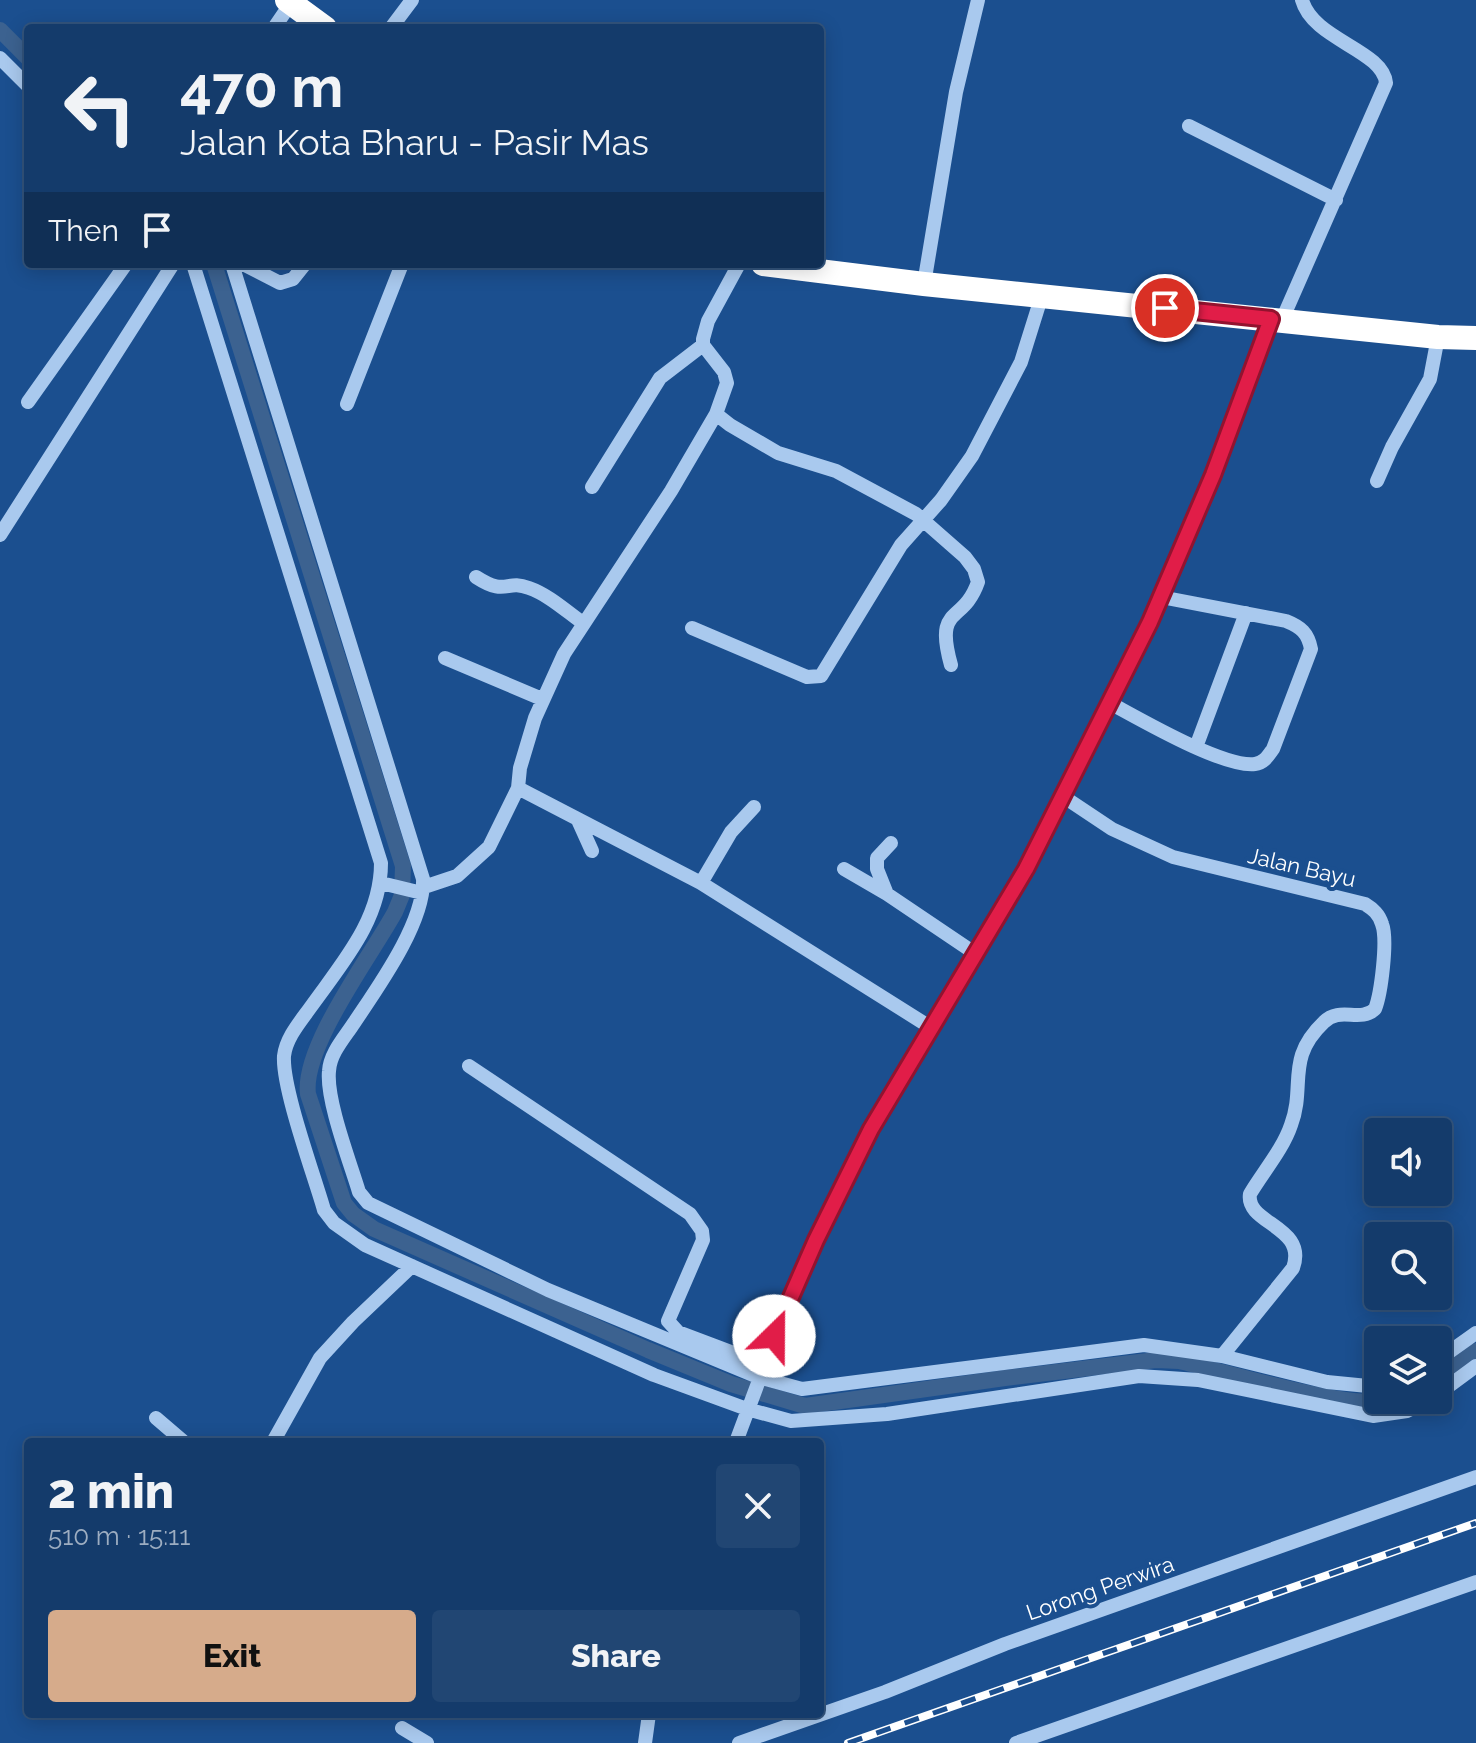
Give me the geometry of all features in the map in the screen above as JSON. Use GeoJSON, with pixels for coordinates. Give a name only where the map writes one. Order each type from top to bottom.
{"type":"FeatureCollection","features":[{"type":"Feature","properties":{"kind":"highway"},"geometry":{"type":"LineString","coordinates":[[289,2],[319,24]]}},
{"type":"Feature","properties":{"kind":"highway"},"geometry":{"type":"LineString","coordinates":[[795,268],[1438,337],[1476,338]]}},
{"type":"Feature","properties":{"kind":"street"},"geometry":{"type":"LineString","coordinates":[[394,24],[412,0]]}},
{"type":"Feature","properties":{"kind":"street"},"geometry":{"type":"LineString","coordinates":[[924,284],[953,108],[978,0]]}},
{"type":"Feature","properties":{"kind":"street"},"geometry":{"type":"LineString","coordinates":[[737,1438],[759,1374],[848,1172],[930,1027],[1026,869],[1161,597],[1276,320],[1336,200],[1384,92],[1386,78],[1372,62],[1314,23],[1302,0]]}},
{"type":"Feature","properties":{"kind":"street"},"geometry":{"type":"LineString","coordinates":[[276,24],[289,2]]}},
{"type":"Feature","properties":{"kind":"street"},"geometry":{"type":"LineString","coordinates":[[0,58],[24,82]]}},
{"type":"Feature","properties":{"kind":"street"},"geometry":{"type":"LineString","coordinates":[[1189,126],[1336,200]]}},
{"type":"Feature","properties":{"kind":"street"},"geometry":{"type":"LineString","coordinates":[[28,402],[123,268]]}},
{"type":"Feature","properties":{"kind":"street"},"geometry":{"type":"LineString","coordinates":[[0,535],[170,268]]}},
{"type":"Feature","properties":{"kind":"street"},"geometry":{"type":"LineString","coordinates":[[201,268],[373,830],[384,884],[368,922],[293,1031],[284,1055],[287,1081],[324,1210],[334,1223],[365,1245],[654,1375],[791,1421],[811,1422],[956,1404],[1108,1378],[1152,1376],[1198,1380],[1373,1416],[1387,1414]]}},
{"type":"Feature","properties":{"kind":"street"},"geometry":{"type":"LineString","coordinates":[[233,268],[405,813],[421,891],[402,943],[374,993],[335,1051],[329,1070],[330,1090],[359,1192],[368,1203],[379,1211],[548,1290],[802,1389],[1144,1345],[1222,1356],[1327,1382],[1364,1386]]}},
{"type":"Feature","properties":{"kind":"street"},"geometry":{"type":"LineString","coordinates":[[251,268],[280,283],[293,279],[302,268]]}},
{"type":"Feature","properties":{"kind":"street"},"geometry":{"type":"LineString","coordinates":[[347,404],[400,268]]}},
{"type":"Feature","properties":{"kind":"street"},"geometry":{"type":"LineString","coordinates":[[592,487],[660,378],[703,345],[708,321],[737,268]]}},
{"type":"Feature","properties":{"kind":"street"},"geometry":{"type":"LineString","coordinates":[[692,628],[807,677],[821,676],[901,545],[955,482],[1021,362],[1042,295]]}},
{"type":"Feature","properties":{"kind":"street"},"geometry":{"type":"LineString","coordinates":[[1377,481],[1430,379],[1438,337]]}},
{"type":"Feature","properties":{"kind":"street"},"geometry":{"type":"LineString","coordinates":[[384,884],[421,891],[457,876],[474,864],[489,847],[518,788],[522,760],[542,699],[583,623],[671,491],[716,414],[727,383],[724,372],[703,345]]}},
{"type":"Feature","properties":{"kind":"street"},"geometry":{"type":"LineString","coordinates":[[716,414],[778,453],[836,471],[923,519],[941,539],[965,557],[977,575],[976,588],[946,624],[944,639],[951,665]]}},
{"type":"Feature","properties":{"kind":"street"},"geometry":{"type":"LineString","coordinates":[[476,577],[494,589],[521,586],[532,589],[583,623]]}},
{"type":"Feature","properties":{"kind":"street"},"geometry":{"type":"LineString","coordinates":[[1108,702],[1196,747],[1244,764],[1257,764],[1267,758],[1273,749],[1311,649],[1308,636],[1299,627],[1246,613],[1161,597]]}},
{"type":"Feature","properties":{"kind":"street"},"geometry":{"type":"LineString","coordinates":[[1196,747],[1246,613]]}},
{"type":"Feature","properties":{"kind":"street"},"geometry":{"type":"LineString","coordinates":[[445,658],[542,699]]}},
{"type":"Feature","properties":{"kind":"street"},"geometry":{"type":"LineString","coordinates":[[518,788],[701,883],[930,1027]]}},
{"type":"Feature","properties":{"kind":"street","name":"Jalan Bayu"},"geometry":{"type":"LineString","coordinates":[[1061,795],[1144,846],[1232,873],[1365,904],[1375,911],[1382,924],[1385,939],[1375,1009],[1364,1015],[1343,1012],[1333,1015],[1313,1033],[1297,1066],[1293,1120],[1288,1133],[1250,1194],[1252,1208],[1294,1246],[1297,1256],[1293,1268],[1222,1356]]}},
{"type":"Feature","properties":{"kind":"street"},"geometry":{"type":"LineString","coordinates":[[701,883],[731,832],[754,807]]}},
{"type":"Feature","properties":{"kind":"street"},"geometry":{"type":"LineString","coordinates":[[578,820],[592,851]]}},
{"type":"Feature","properties":{"kind":"street"},"geometry":{"type":"LineString","coordinates":[[887,894],[877,869],[877,858],[891,843]]}},
{"type":"Feature","properties":{"kind":"street"},"geometry":{"type":"LineString","coordinates":[[844,869],[976,954]]}},
{"type":"Feature","properties":{"kind":"street"},"geometry":{"type":"LineString","coordinates":[[469,1066],[690,1214],[702,1231],[703,1240],[668,1321],[671,1327],[759,1374]]}},
{"type":"Feature","properties":{"kind":"street"},"geometry":{"type":"LineString","coordinates":[[275,1438],[320,1358],[412,1266]]}},
{"type":"Feature","properties":{"kind":"street"},"geometry":{"type":"LineString","coordinates":[[1452,1350],[1476,1333]]}},
{"type":"Feature","properties":{"kind":"street"},"geometry":{"type":"LineString","coordinates":[[1452,1384],[1476,1366]]}},
{"type":"Feature","properties":{"kind":"street"},"geometry":{"type":"LineString","coordinates":[[156,1418],[179,1438]]}},
{"type":"Feature","properties":{"kind":"street","name":"Lorong Perwira"},"geometry":{"type":"LineString","coordinates":[[824,1713],[897,1688],[1005,1644],[1476,1477]]}},
{"type":"Feature","properties":{"kind":"street"},"geometry":{"type":"LineString","coordinates":[[1016,1743],[1476,1582]]}},
{"type":"Feature","properties":{"kind":"street"},"geometry":{"type":"LineString","coordinates":[[645,1743],[648,1718]]}},
{"type":"Feature","properties":{"kind":"street","name":"Lorong Perwira"},"geometry":{"type":"LineString","coordinates":[[739,1743],[811,1718]]}},
{"type":"Feature","properties":{"kind":"street"},"geometry":{"type":"LineString","coordinates":[[402,1728],[427,1743]]}},
{"type":"Feature","properties":{"kind":"waterway"},"geometry":{"type":"LineString","coordinates":[[0,30],[24,54]]}},
{"type":"Feature","properties":{"kind":"waterway"},"geometry":{"type":"LineString","coordinates":[[215,268],[403,866],[402,895],[395,912],[340,1002],[309,1074],[308,1094],[344,1203],[353,1214],[374,1229],[648,1350],[731,1384],[805,1406],[1156,1360],[1179,1361],[1325,1397],[1364,1402]]}},
{"type":"Feature","properties":{"kind":"waterway"},"geometry":{"type":"LineString","coordinates":[[1452,1369],[1476,1351]]}},
{"type":"Feature","properties":{"kind":"railway"},"geometry":{"type":"LineString","coordinates":[[848,1743],[1476,1523]]}},
{"type":"Feature","properties":{"kind":"route"},"geometry":{"type":"LineString","coordinates":[[774,1336],[848,1172],[930,1027],[1026,869],[1150,622],[1213,475],[1271,319],[1165,308]]}}]}
